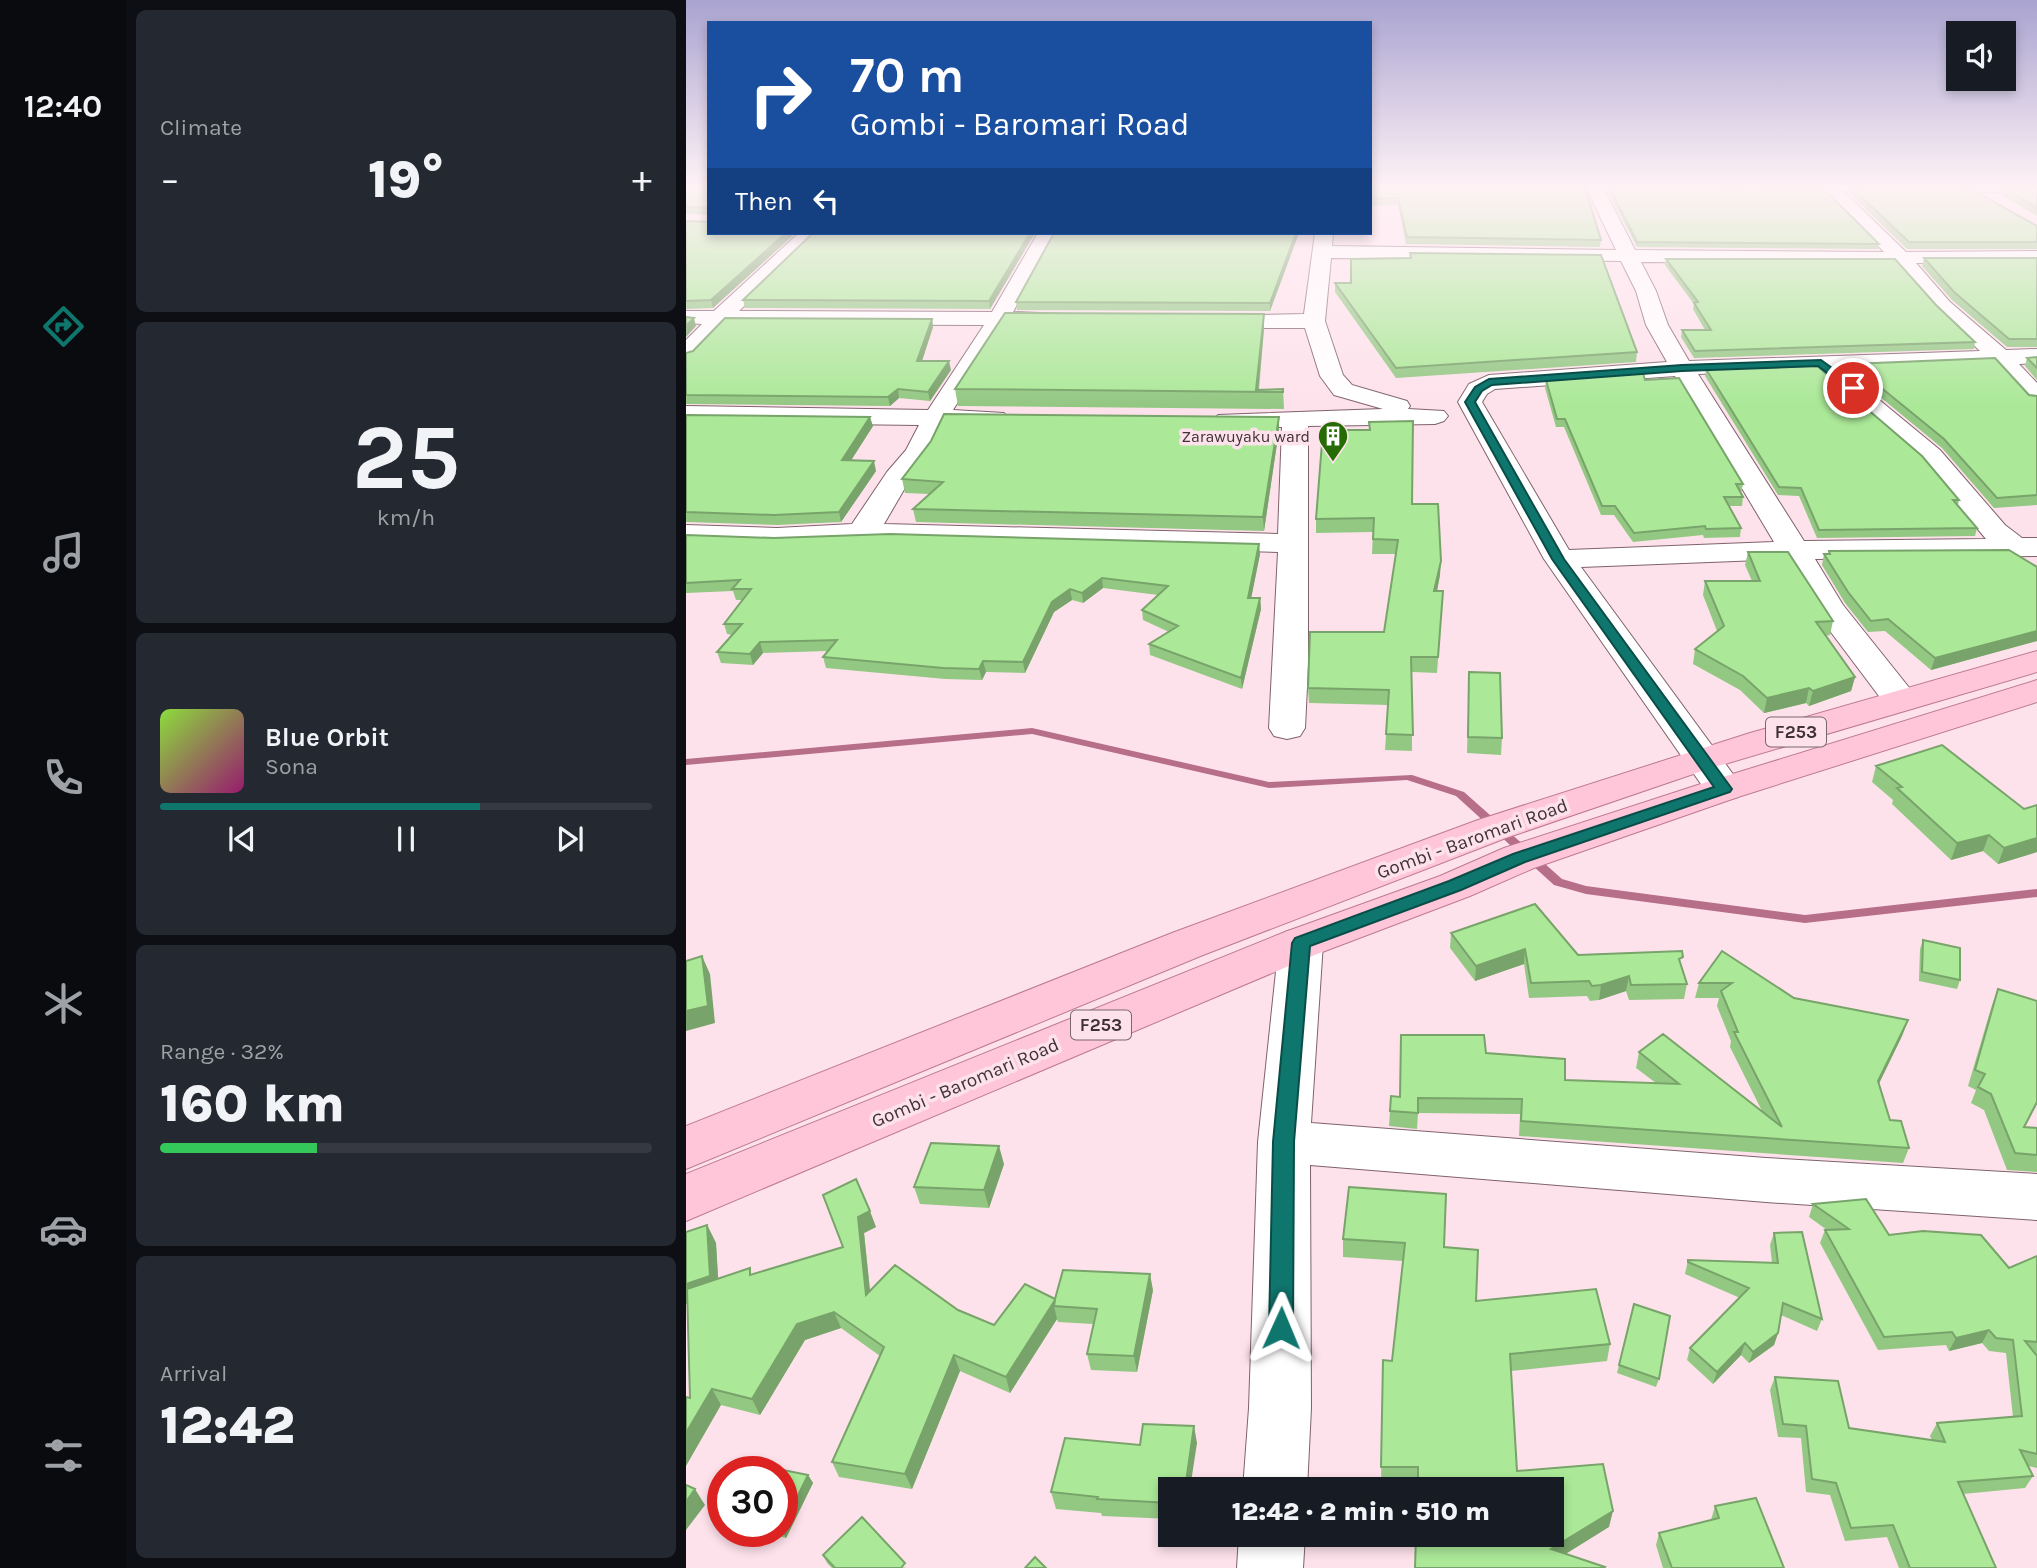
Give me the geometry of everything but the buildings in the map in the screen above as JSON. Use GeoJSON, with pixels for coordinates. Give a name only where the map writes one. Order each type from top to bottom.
{"type":"FeatureCollection","features":[{"type":"Feature","properties":{"kind":"main road","name":"Gombi - Baromari Road"},"geometry":{"type":"LineString","coordinates":[[686,1148],[1275,909],[1506,844],[1713,774],[1902,700],[2037,662]]}},
{"type":"Feature","properties":{"kind":"main road","name":"Gombi - Baromari Road"},"geometry":{"type":"LineString","coordinates":[[1713,774],[2037,691]]}},
{"type":"Feature","properties":{"kind":"main road","name":"Gombi - Baromari Road"},"geometry":{"type":"LineString","coordinates":[[686,1198],[1301,943],[1455,886],[1506,844]]}},
{"type":"Feature","properties":{"kind":"street"},"geometry":{"type":"LineString","coordinates":[[686,354],[720,317],[783,258]]}},
{"type":"Feature","properties":{"kind":"street"},"geometry":{"type":"LineString","coordinates":[[861,533],[874,517],[897,478],[918,453],[936,418],[999,319],[1033,258]]}},
{"type":"Feature","properties":{"kind":"street"},"geometry":{"type":"LineString","coordinates":[[1322,258],[1314,321],[1332,376],[1343,390],[1434,416]]}},
{"type":"Feature","properties":{"kind":"street"},"geometry":{"type":"LineString","coordinates":[[1630,258],[1657,325],[1745,466],[1793,550],[1858,648],[1902,700]]}},
{"type":"Feature","properties":{"kind":"street"},"geometry":{"type":"LineString","coordinates":[[1901,258],[1943,306],[2001,358],[2037,397]]}},
{"type":"Feature","properties":{"kind":"street"},"geometry":{"type":"LineString","coordinates":[[686,317],[1081,319]]}},
{"type":"Feature","properties":{"kind":"street"},"geometry":{"type":"LineString","coordinates":[[1190,320],[1314,321]]}},
{"type":"Feature","properties":{"kind":"street"},"geometry":{"type":"LineString","coordinates":[[1713,774],[1559,559],[1470,402],[1478,389],[1489,382],[1682,368],[2037,356]]}},
{"type":"Feature","properties":{"kind":"street"},"geometry":{"type":"LineString","coordinates":[[1821,363],[1931,456],[1995,531],[2025,546]]}},
{"type":"Feature","properties":{"kind":"street"},"geometry":{"type":"LineString","coordinates":[[686,414],[1018,418]]}},
{"type":"Feature","properties":{"kind":"street"},"geometry":{"type":"LineString","coordinates":[[1199,419],[1480,417]]}},
{"type":"Feature","properties":{"kind":"street"},"geometry":{"type":"LineString","coordinates":[[1287,728],[1291,666],[1296,420]]}},
{"type":"Feature","properties":{"kind":"street"},"geometry":{"type":"LineString","coordinates":[[686,534],[778,537],[861,533],[1292,543]]}},
{"type":"Feature","properties":{"kind":"street"},"geometry":{"type":"LineString","coordinates":[[1559,559],[1793,550],[2025,546]]}},
{"type":"Feature","properties":{"kind":"street"},"geometry":{"type":"LineString","coordinates":[[1276,1477],[1280,1408],[1284,1142],[1301,943]]}},
{"type":"Feature","properties":{"kind":"street"},"geometry":{"type":"LineString","coordinates":[[1284,1142],[1766,1180],[2037,1197]]}},
{"type":"Feature","properties":{"kind":"street"},"geometry":{"type":"LineString","coordinates":[[1270,1568],[1271,1547]]}},
{"type":"Feature","properties":{"kind":"waterway"},"geometry":{"type":"LineString","coordinates":[[686,762],[1032,731],[1269,785],[1408,777],[1460,794],[1558,882],[1586,890],[1805,919],[2037,893]]}},
{"type":"Feature","properties":{"kind":"place","name":"Zarawuyaku ward"},"geometry":{"type":"Point","coordinates":[1333,463]}},
{"type":"Feature","properties":{"kind":"route"},"geometry":{"type":"LineString","coordinates":[[1281,1328],[1284,1142],[1301,943],[1455,886],[1519,858],[1724,789],[1559,559],[1470,402],[1478,389],[1489,382],[1682,368],[1821,363],[1853,388]]}}]}
